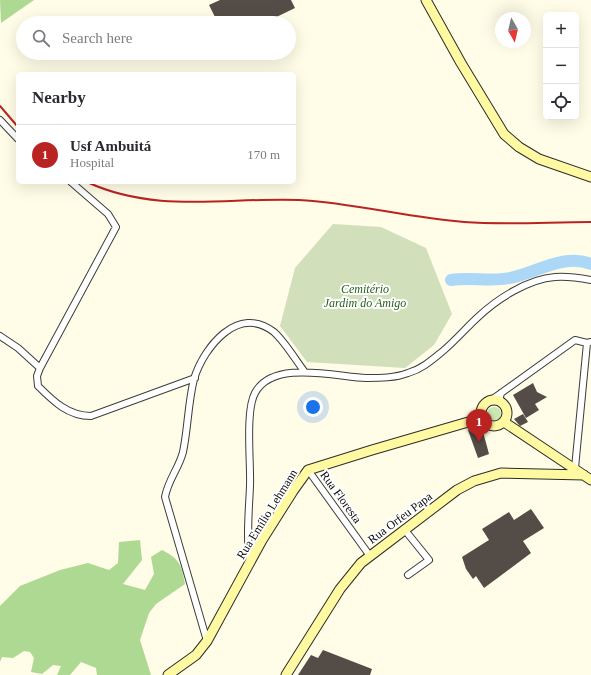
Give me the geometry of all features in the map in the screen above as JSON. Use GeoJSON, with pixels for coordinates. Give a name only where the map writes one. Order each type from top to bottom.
{"type":"FeatureCollection","features":[{"type":"Feature","properties":{"kind":"main road"},"geometry":{"type":"LineString","coordinates":[[426,0],[461,63],[504,134],[519,147],[538,159],[591,177]]}},
{"type":"Feature","properties":{"kind":"main road"},"geometry":{"type":"LineString","coordinates":[[497,399],[506,407],[507,412],[504,422],[499,425],[491,426],[482,418],[482,410],[484,406],[497,399]]}},
{"type":"Feature","properties":{"kind":"main road","name":"Rua Emílio Lehmann"},"geometry":{"type":"LineString","coordinates":[[168,675],[196,655],[207,641],[250,562],[293,491],[308,470],[482,418]]}},
{"type":"Feature","properties":{"kind":"main road"},"geometry":{"type":"LineString","coordinates":[[504,422],[575,468],[587,478]]}},
{"type":"Feature","properties":{"kind":"main road","name":"Rua Orfeu Papa"},"geometry":{"type":"LineString","coordinates":[[286,675],[340,589],[361,563],[457,490],[491,474],[511,472],[587,478]]}},
{"type":"Feature","properties":{"kind":"street"},"geometry":{"type":"LineString","coordinates":[[0,120],[16,137]]}},
{"type":"Feature","properties":{"kind":"street"},"geometry":{"type":"LineString","coordinates":[[73,184],[108,214],[116,227],[40,368],[37,376],[38,386],[65,410],[81,416],[91,416],[195,378]]}},
{"type":"Feature","properties":{"kind":"street"},"geometry":{"type":"LineString","coordinates":[[250,562],[248,512],[251,405],[255,393],[260,386],[271,379],[304,371],[365,378],[394,377],[407,374],[421,368],[455,342],[490,308],[524,286],[555,277],[591,280]]}},
{"type":"Feature","properties":{"kind":"street"},"geometry":{"type":"LineString","coordinates":[[207,641],[165,497],[167,487],[179,465],[183,451],[195,378],[216,340],[238,324],[252,323],[263,326],[274,333],[304,371]]}},
{"type":"Feature","properties":{"kind":"street"},"geometry":{"type":"LineString","coordinates":[[0,336],[18,348],[40,368]]}},
{"type":"Feature","properties":{"kind":"street"},"geometry":{"type":"LineString","coordinates":[[497,399],[575,340],[589,342],[575,468]]}},
{"type":"Feature","properties":{"kind":"street","name":"Rua Floresta"},"geometry":{"type":"LineString","coordinates":[[308,470],[370,556]]}},
{"type":"Feature","properties":{"kind":"street"},"geometry":{"type":"LineString","coordinates":[[404,529],[429,560],[408,575]]}},
{"type":"Feature","properties":{"kind":"green space"},"geometry":{"type":"Polygon","coordinates":[[[0,0],[34,0],[1,23],[0,0]]]}},
{"type":"Feature","properties":{"kind":"green space","name":"Cemitério Jardim do Amigo"},"geometry":{"type":"Polygon","coordinates":[[[333,224],[381,227],[426,248],[452,314],[434,345],[405,368],[307,362],[280,326],[295,268],[333,224]]]}},
{"type":"Feature","properties":{"kind":"green space"},"geometry":{"type":"Polygon","coordinates":[[[494,407],[499,409],[501,414],[499,419],[494,421],[489,419],[487,414],[489,409],[494,407]]]}},
{"type":"Feature","properties":{"kind":"green space"},"geometry":{"type":"Polygon","coordinates":[[[140,540],[142,560],[123,584],[145,590],[154,574],[151,557],[162,550],[173,557],[179,564],[183,572],[185,584],[156,604],[149,613],[140,640],[151,675],[97,675],[96,668],[81,662],[70,675],[57,675],[61,666],[53,665],[42,674],[31,672],[34,658],[30,652],[24,651],[13,658],[2,657],[0,662],[0,606],[20,586],[60,570],[88,563],[109,570],[118,563],[119,542],[140,540]]]}},
{"type":"Feature","properties":{"kind":"building"},"geometry":{"type":"Polygon","coordinates":[[[220,0],[291,0],[295,8],[278,16],[214,16],[209,5],[220,0]]]}},
{"type":"Feature","properties":{"kind":"building"},"geometry":{"type":"Polygon","coordinates":[[[533,383],[537,392],[547,397],[535,404],[539,410],[526,418],[513,395],[533,383]]]}},
{"type":"Feature","properties":{"kind":"building"},"geometry":{"type":"Polygon","coordinates":[[[523,414],[528,422],[520,426],[514,419],[523,414]]]}},
{"type":"Feature","properties":{"kind":"building"},"geometry":{"type":"Polygon","coordinates":[[[477,427],[482,428],[489,454],[478,458],[468,430],[477,427]]]}},
{"type":"Feature","properties":{"kind":"building"},"geometry":{"type":"Polygon","coordinates":[[[531,509],[544,528],[523,541],[531,553],[484,588],[476,576],[473,579],[466,569],[462,557],[489,540],[482,529],[509,512],[514,520],[531,509]]]}},
{"type":"Feature","properties":{"kind":"building"},"geometry":{"type":"Polygon","coordinates":[[[323,650],[372,669],[370,675],[298,675],[311,655],[318,658],[323,650]]]}},
{"type":"Feature","properties":{"kind":"waterway"},"geometry":{"type":"LineString","coordinates":[[451,280],[496,280],[510,278],[560,262],[581,261],[591,264]]}},
{"type":"Feature","properties":{"kind":"railway"},"geometry":{"type":"LineString","coordinates":[[0,106],[16,125]]}},
{"type":"Feature","properties":{"kind":"railway"},"geometry":{"type":"LineString","coordinates":[[92,184],[113,192],[139,198],[165,201],[192,202],[299,200],[341,204],[464,222],[591,222]]}},
{"type":"Feature","properties":{"kind":"place","name":"Usf Ambuitá"},"geometry":{"type":"Point","coordinates":[479,442]}}]}
